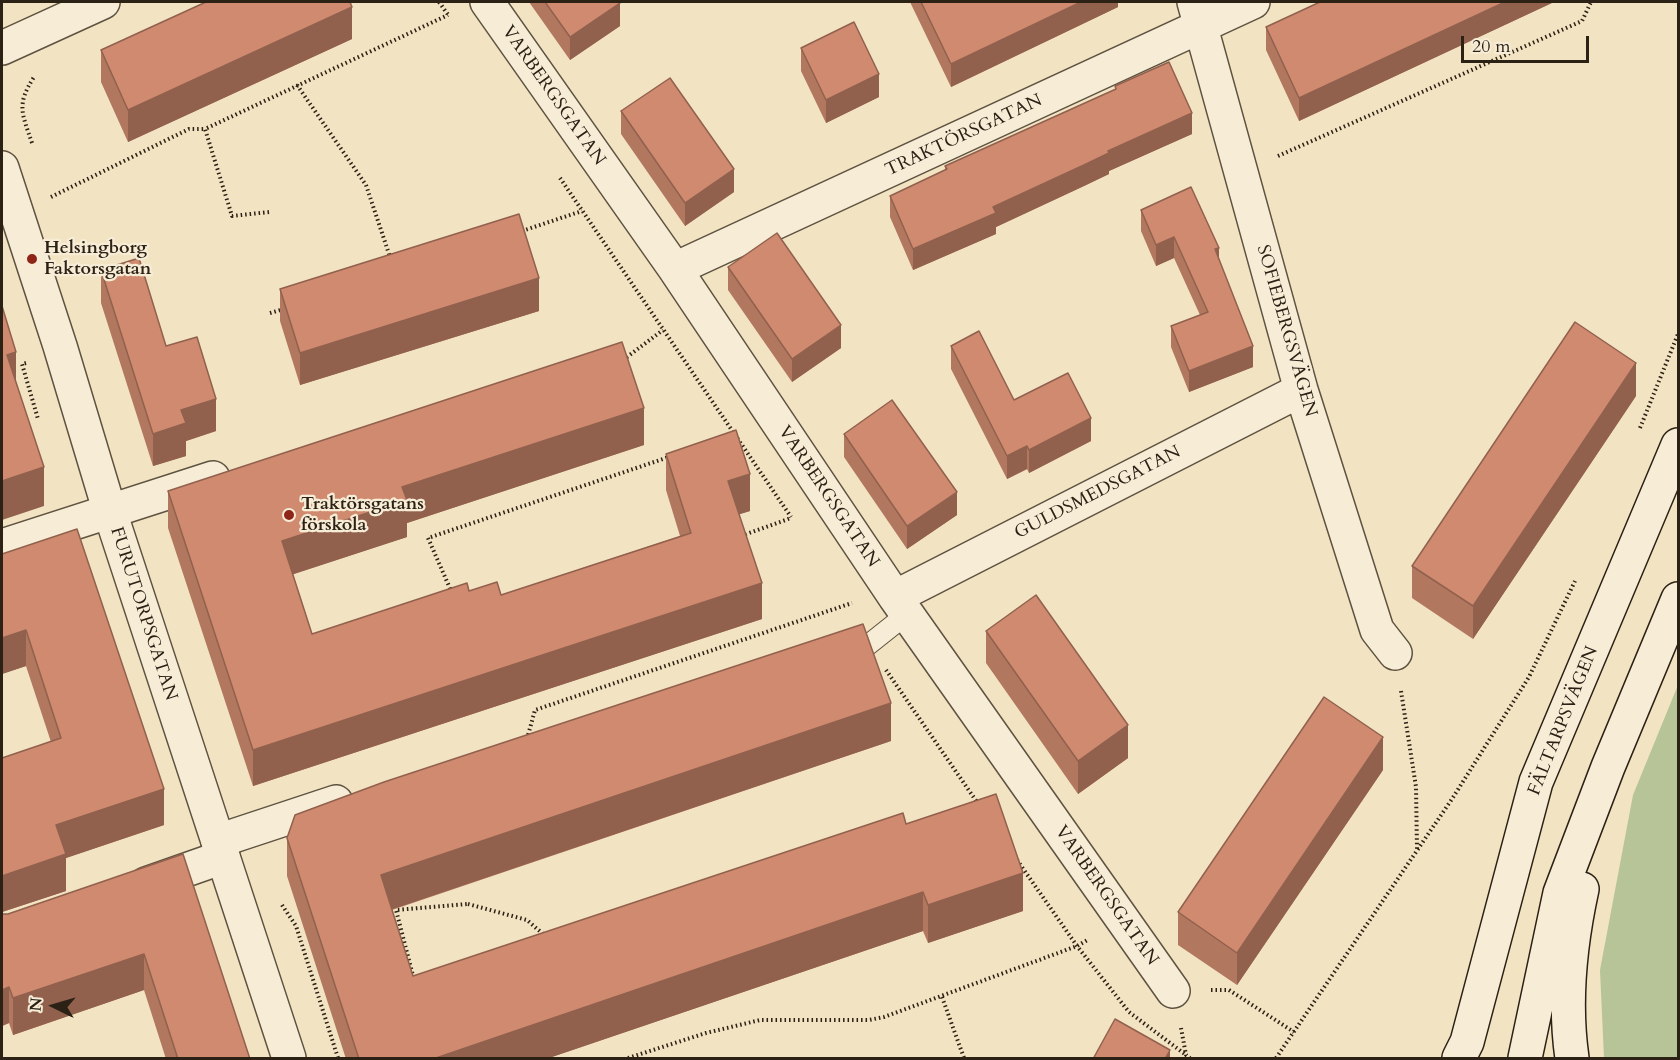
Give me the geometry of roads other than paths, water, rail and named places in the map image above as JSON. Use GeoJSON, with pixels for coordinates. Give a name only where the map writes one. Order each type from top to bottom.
{"type":"FeatureCollection","features":[{"type":"Feature","properties":{"kind":"street"},"geometry":{"type":"LineString","coordinates":[[2,48],[103,2]]}},
{"type":"Feature","properties":{"kind":"street","name":"VARBERGSGATAN"},"geometry":{"type":"LineString","coordinates":[[486,2],[675,269],[896,613],[1123,919],[1173,991]]}},
{"type":"Feature","properties":{"kind":"street","name":"TRAKTÖRSGATAN"},"geometry":{"type":"LineString","coordinates":[[675,269],[1197,14],[1253,2]]}},
{"type":"Feature","properties":{"kind":"street","name":"SOFIEBERGSVÄGEN"},"geometry":{"type":"LineString","coordinates":[[1197,14],[1301,390],[1377,630],[1395,653]]}},
{"type":"Feature","properties":{"kind":"street","name":"FURUTORPSGATAN"},"geometry":{"type":"LineString","coordinates":[[2,168],[60,346],[109,509],[289,1059]]}},
{"type":"Feature","properties":{"kind":"street","name":"GULDSMEDSGATAN"},"geometry":{"type":"LineString","coordinates":[[896,613],[1301,390]]}},
{"type":"Feature","properties":{"kind":"street","name":"FÄLTARPSVÄGEN"},"geometry":{"type":"LineString","coordinates":[[1464,1053],[1536,782],[1678,445]]}},
{"type":"Feature","properties":{"kind":"street"},"geometry":{"type":"LineString","coordinates":[[2,546],[109,509],[245,468]]}},
{"type":"Feature","properties":{"kind":"street"},"geometry":{"type":"LineString","coordinates":[[1525,1059],[1560,893],[1608,767],[1678,599]]}},
{"type":"Feature","properties":{"kind":"street"},"geometry":{"type":"LineString","coordinates":[[1572,1059],[1569,1009],[1577,913],[1608,767]]}},
{"type":"Feature","properties":{"kind":"street"},"geometry":{"type":"LineString","coordinates":[[122,892],[220,849],[362,794]]}},
{"type":"Feature","properties":{"kind":"lane"},"geometry":{"type":"LineString","coordinates":[[824,660],[868,645],[896,613]]}},
{"type":"Feature","properties":{"kind":"place","name":"Helsingborg Faktorsgatan"},"geometry":{"type":"Point","coordinates":[32,259]}},
{"type":"Feature","properties":{"kind":"place","name":"Traktörsgatans förskola"},"geometry":{"type":"Point","coordinates":[289,515]}}]}
